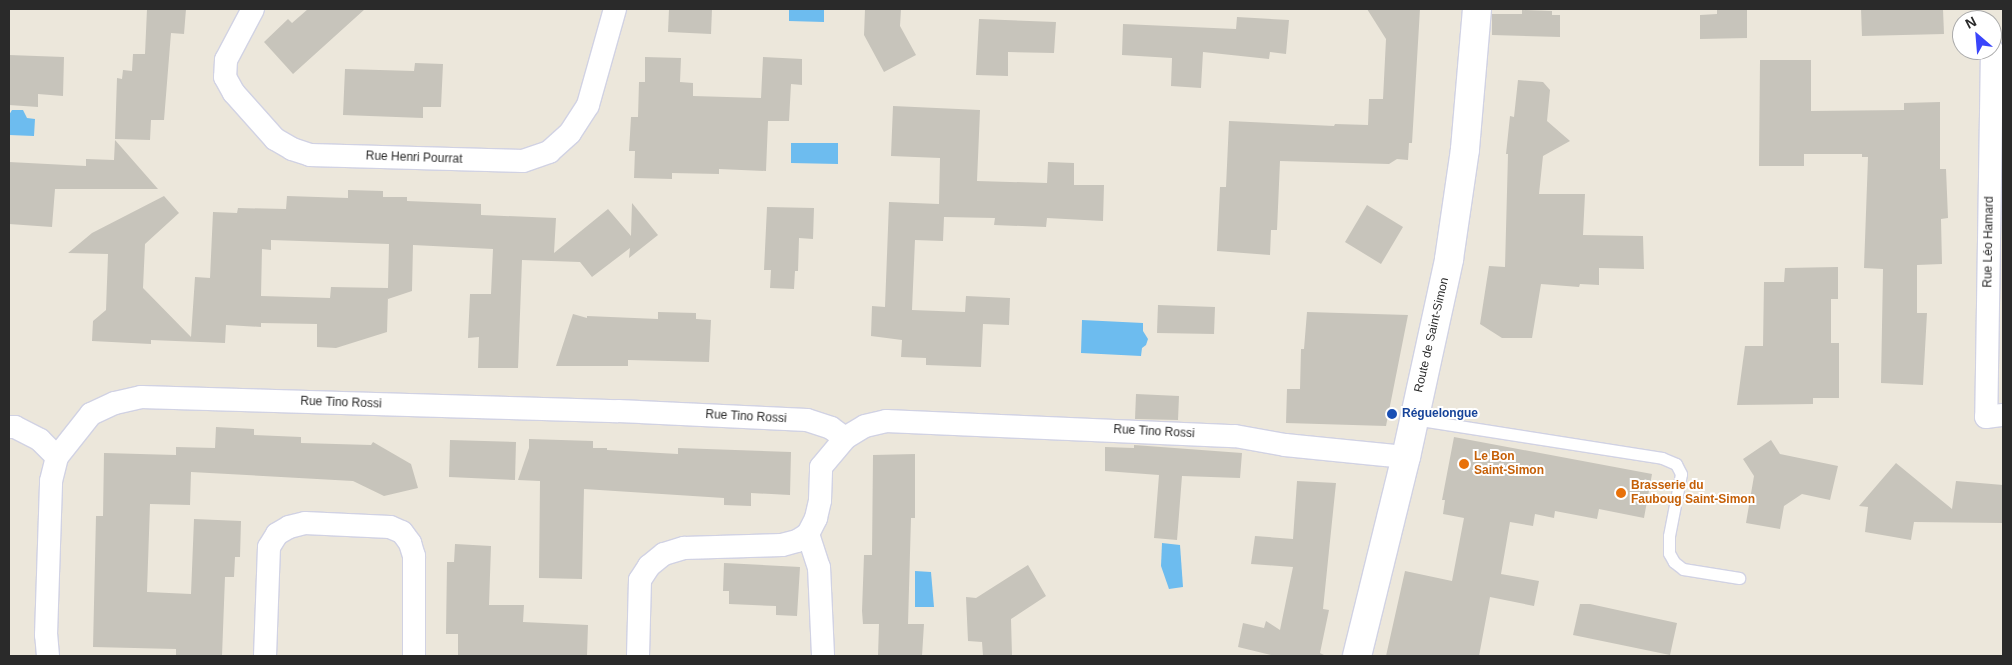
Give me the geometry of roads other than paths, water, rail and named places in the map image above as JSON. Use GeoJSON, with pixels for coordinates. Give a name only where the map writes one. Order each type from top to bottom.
{"type":"FeatureCollection","features":[{"type":"Feature","properties":{"kind":"main road","name":"Route de Saint-Simon"},"geometry":{"type":"LineString","coordinates":[[1357,656],[1406,457],[1450,259],[1466,149],[1478,9]]}},
{"type":"Feature","properties":{"kind":"street","name":"Rue Henri Pourrat"},"geometry":{"type":"LineString","coordinates":[[253,9],[226,60],[225,76],[234,93],[275,139],[292,149],[310,154],[523,161],[549,152],[570,133],[588,105],[615,9]]}},
{"type":"Feature","properties":{"kind":"street","name":"Rue Léo Hamard"},"geometry":{"type":"LineString","coordinates":[[1992,60],[1986,416],[2003,415]]}},
{"type":"Feature","properties":{"kind":"street","name":"Rue Tino Rossi"},"geometry":{"type":"LineString","coordinates":[[48,656],[46,635],[52,481],[57,458],[91,414],[116,402],[141,397],[618,411],[807,420],[831,428],[845,438]]}},
{"type":"Feature","properties":{"kind":"street","name":"Rue Tino Rossi"},"geometry":{"type":"LineString","coordinates":[[808,534],[816,518],[820,500],[821,467],[845,438],[865,426],[886,421],[1235,436],[1285,445],[1406,457]]}},
{"type":"Feature","properties":{"kind":"street"},"geometry":{"type":"LineString","coordinates":[[9,427],[15,427],[40,440],[57,458]]}},
{"type":"Feature","properties":{"kind":"street"},"geometry":{"type":"LineString","coordinates":[[265,656],[269,547],[277,534],[289,527],[306,523],[390,527],[402,532],[410,543],[414,556],[414,656]]}},
{"type":"Feature","properties":{"kind":"street"},"geometry":{"type":"LineString","coordinates":[[638,656],[640,580],[649,566],[664,554],[684,548],[782,545],[797,542],[808,534],[820,567],[823,656]]}},
{"type":"Feature","properties":{"kind":"lane"},"geometry":{"type":"LineString","coordinates":[[1414,420],[1662,458],[1676,464],[1681,474],[1669,536],[1669,554],[1674,562],[1683,569],[1739,578]]}},
{"type":"Feature","properties":{"kind":"water"},"geometry":{"type":"Polygon","coordinates":[[[789,9],[824,9],[824,22],[789,21],[789,9]]]}},
{"type":"Feature","properties":{"kind":"water"},"geometry":{"type":"Polygon","coordinates":[[[12,110],[23,110],[27,118],[35,119],[34,136],[9,135],[9,115],[12,110]]]}},
{"type":"Feature","properties":{"kind":"water"},"geometry":{"type":"Polygon","coordinates":[[[791,143],[838,143],[838,164],[791,163],[791,143]]]}},
{"type":"Feature","properties":{"kind":"water"},"geometry":{"type":"Polygon","coordinates":[[[1082,320],[1143,323],[1143,331],[1148,339],[1146,345],[1142,348],[1141,356],[1081,353],[1082,320]]]}},
{"type":"Feature","properties":{"kind":"water"},"geometry":{"type":"Polygon","coordinates":[[[1162,543],[1180,545],[1183,587],[1169,589],[1161,566],[1162,543]]]}},
{"type":"Feature","properties":{"kind":"water"},"geometry":{"type":"Polygon","coordinates":[[[915,571],[931,572],[934,607],[915,607],[915,571]]]}},
{"type":"Feature","properties":{"kind":"place","name":"Réguelongue"},"geometry":{"type":"Point","coordinates":[1392,414]}},
{"type":"Feature","properties":{"kind":"place","name":"Le Bon Saint-Simon"},"geometry":{"type":"Point","coordinates":[1464,464]}},
{"type":"Feature","properties":{"kind":"place","name":"Brasserie du Fauboug Saint-Simon"},"geometry":{"type":"Point","coordinates":[1621,493]}}]}
